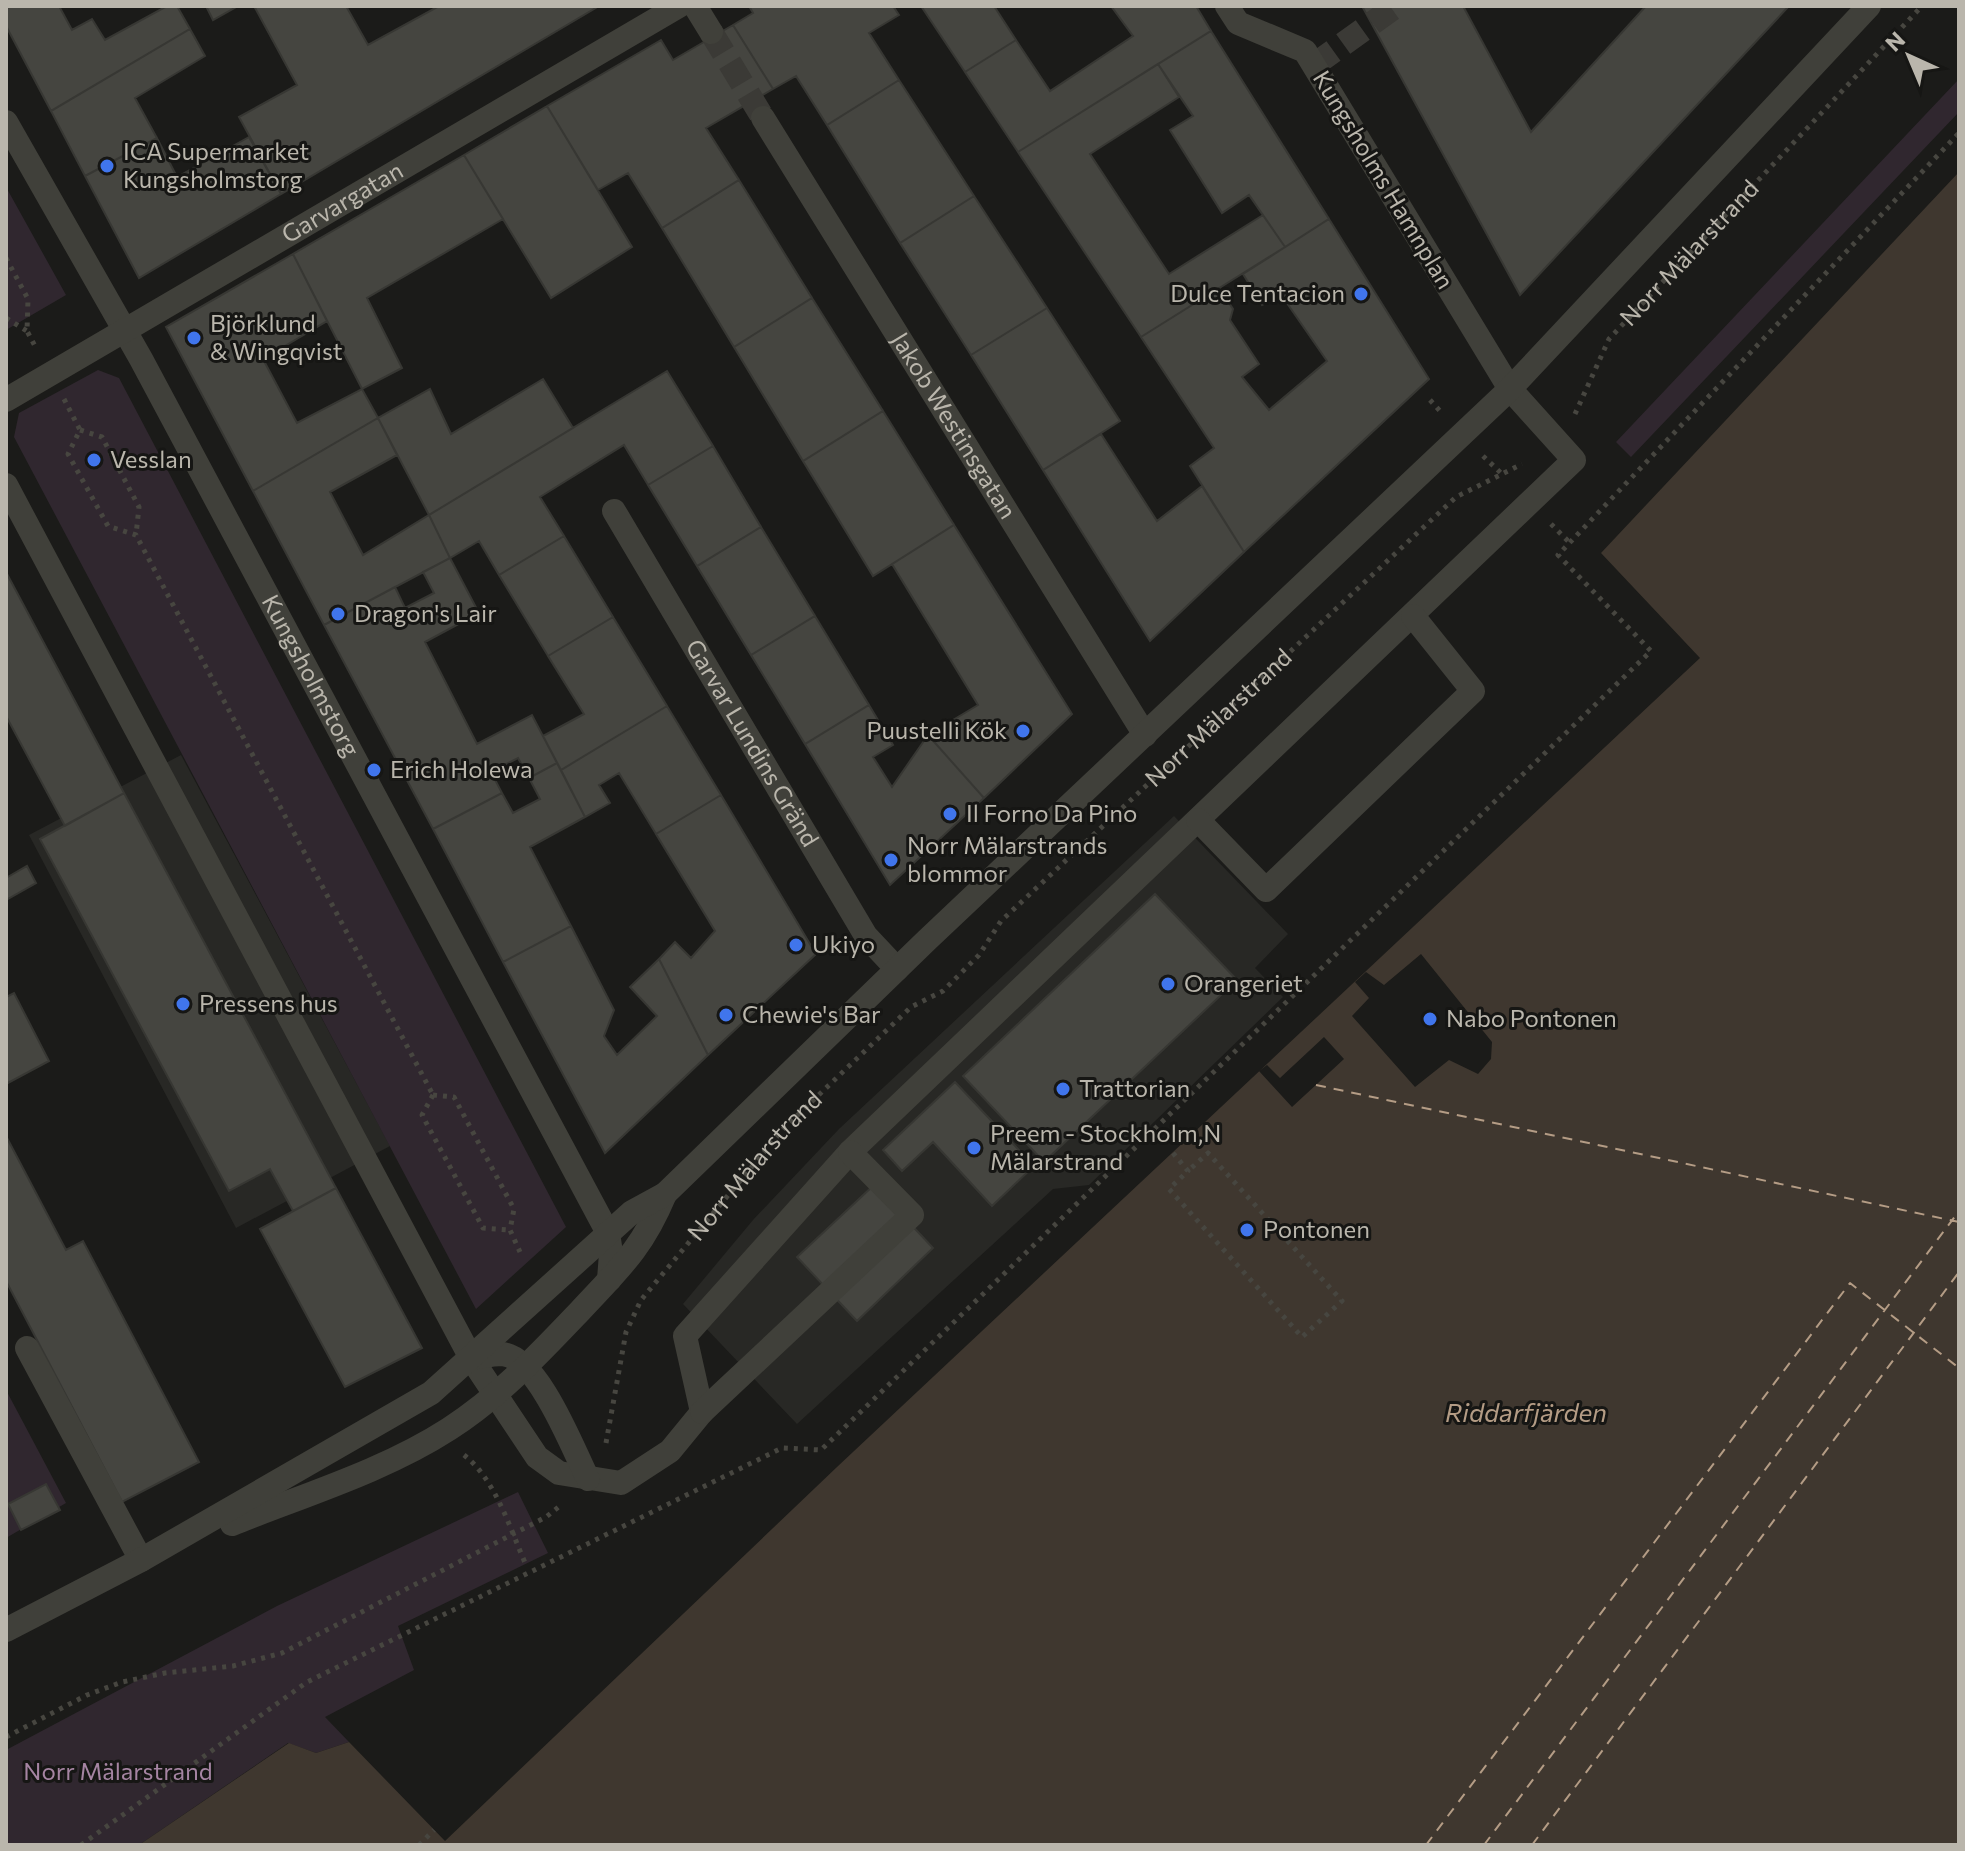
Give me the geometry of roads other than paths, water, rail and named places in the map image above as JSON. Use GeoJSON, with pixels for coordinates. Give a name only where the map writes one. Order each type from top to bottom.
{"type":"FeatureCollection","features":[{"type":"Feature","properties":{"kind":"street","name":"Garvargatan"},"geometry":{"type":"LineString","coordinates":[[6,400],[679,6]]}},
{"type":"Feature","properties":{"kind":"street"},"geometry":{"type":"LineString","coordinates":[[695,6],[711,32]]}},
{"type":"Feature","properties":{"kind":"street","name":"Kungsholms Hamnplan"},"geometry":{"type":"LineString","coordinates":[[1227,6],[1238,23],[1305,51],[1510,389],[1574,460],[1413,616]]}},
{"type":"Feature","properties":{"kind":"street","name":"Norr Mälarstrand"},"geometry":{"type":"LineString","coordinates":[[6,1630],[141,1560],[431,1393],[632,1212],[665,1194],[897,969],[1510,389],[1869,6]]}},
{"type":"Feature","properties":{"kind":"street","name":"Jakob Westinsgatan"},"geometry":{"type":"LineString","coordinates":[[763,118],[1145,735]]}},
{"type":"Feature","properties":{"kind":"street","name":"Kungsholmstorg"},"geometry":{"type":"LineString","coordinates":[[6,122],[124,329],[608,1233]]}},
{"type":"Feature","properties":{"kind":"street"},"geometry":{"type":"LineString","coordinates":[[6,485],[471,1358],[537,1457],[559,1473],[621,1483],[670,1451],[702,1412],[912,1215],[850,1152]]}},
{"type":"Feature","properties":{"kind":"street","name":"Garvar Lundins Gränd"},"geometry":{"type":"LineString","coordinates":[[614,511],[866,936],[897,969]]}},
{"type":"Feature","properties":{"kind":"street"},"geometry":{"type":"LineString","coordinates":[[702,1412],[685,1336],[850,1152],[1198,820],[1413,616],[1473,691],[1266,890],[1198,820]]}},
{"type":"Feature","properties":{"kind":"street","name":"Norr Mälarstrand"},"geometry":{"type":"LineString","coordinates":[[141,1560],[430,1441],[527,1367],[609,1280],[649,1232],[665,1194]]}},
{"type":"Feature","properties":{"kind":"street"},"geometry":{"type":"LineString","coordinates":[[608,1233],[611,1253],[609,1280]]}},
{"type":"Feature","properties":{"kind":"street"},"geometry":{"type":"LineString","coordinates":[[27,1348],[141,1560]]}},
{"type":"Feature","properties":{"kind":"street"},"geometry":{"type":"LineString","coordinates":[[471,1358],[504,1354],[527,1367],[548,1400],[588,1479]]}},
{"type":"Feature","properties":{"kind":"water","name":"Riddarfjärden"},"geometry":{"type":"Polygon","coordinates":[[[1959,172],[1959,1845],[139,1845],[289,1743],[316,1753],[349,1742],[445,1841],[837,1467],[1700,658],[1601,553],[1959,172]]]}},
{"type":"Feature","properties":{"kind":"tunnel"},"geometry":{"type":"LineString","coordinates":[[1314,65],[1396,6]]}},
{"type":"Feature","properties":{"kind":"tunnel"},"geometry":{"type":"LineString","coordinates":[[711,32],[763,118]]}},
{"type":"Feature","properties":{"kind":"place","name":"ICA Supermarket Kungsholmstorg"},"geometry":{"type":"Point","coordinates":[107,166]}},
{"type":"Feature","properties":{"kind":"place","name":"Dulce Tentacion"},"geometry":{"type":"Point","coordinates":[1361,294]}},
{"type":"Feature","properties":{"kind":"place","name":"Björklund & Wingqvist"},"geometry":{"type":"Point","coordinates":[194,338]}},
{"type":"Feature","properties":{"kind":"place","name":"Vesslan"},"geometry":{"type":"Point","coordinates":[94,460]}},
{"type":"Feature","properties":{"kind":"place","name":"Dragon's Lair"},"geometry":{"type":"Point","coordinates":[338,614]}},
{"type":"Feature","properties":{"kind":"place","name":"Puustelli Kök"},"geometry":{"type":"Point","coordinates":[1023,731]}},
{"type":"Feature","properties":{"kind":"place","name":"Erich Holewa"},"geometry":{"type":"Point","coordinates":[374,770]}},
{"type":"Feature","properties":{"kind":"place","name":"Il Forno Da Pino"},"geometry":{"type":"Point","coordinates":[950,814]}},
{"type":"Feature","properties":{"kind":"place","name":"Norr Mälarstrands blommor"},"geometry":{"type":"Point","coordinates":[891,860]}},
{"type":"Feature","properties":{"kind":"place","name":"Ukiyo"},"geometry":{"type":"Point","coordinates":[796,945]}},
{"type":"Feature","properties":{"kind":"place","name":"Orangeriet"},"geometry":{"type":"Point","coordinates":[1168,984]}},
{"type":"Feature","properties":{"kind":"place","name":"Pressens hus"},"geometry":{"type":"Point","coordinates":[183,1004]}},
{"type":"Feature","properties":{"kind":"place","name":"Chewie's Bar"},"geometry":{"type":"Point","coordinates":[726,1015]}},
{"type":"Feature","properties":{"kind":"place","name":"Nabo Pontonen"},"geometry":{"type":"Point","coordinates":[1430,1019]}},
{"type":"Feature","properties":{"kind":"place","name":"Trattorian"},"geometry":{"type":"Point","coordinates":[1063,1089]}},
{"type":"Feature","properties":{"kind":"place","name":"Preem - Stockholm,N Mälarstrand"},"geometry":{"type":"Point","coordinates":[974,1148]}},
{"type":"Feature","properties":{"kind":"place","name":"Pontonen"},"geometry":{"type":"Point","coordinates":[1247,1230]}}]}
